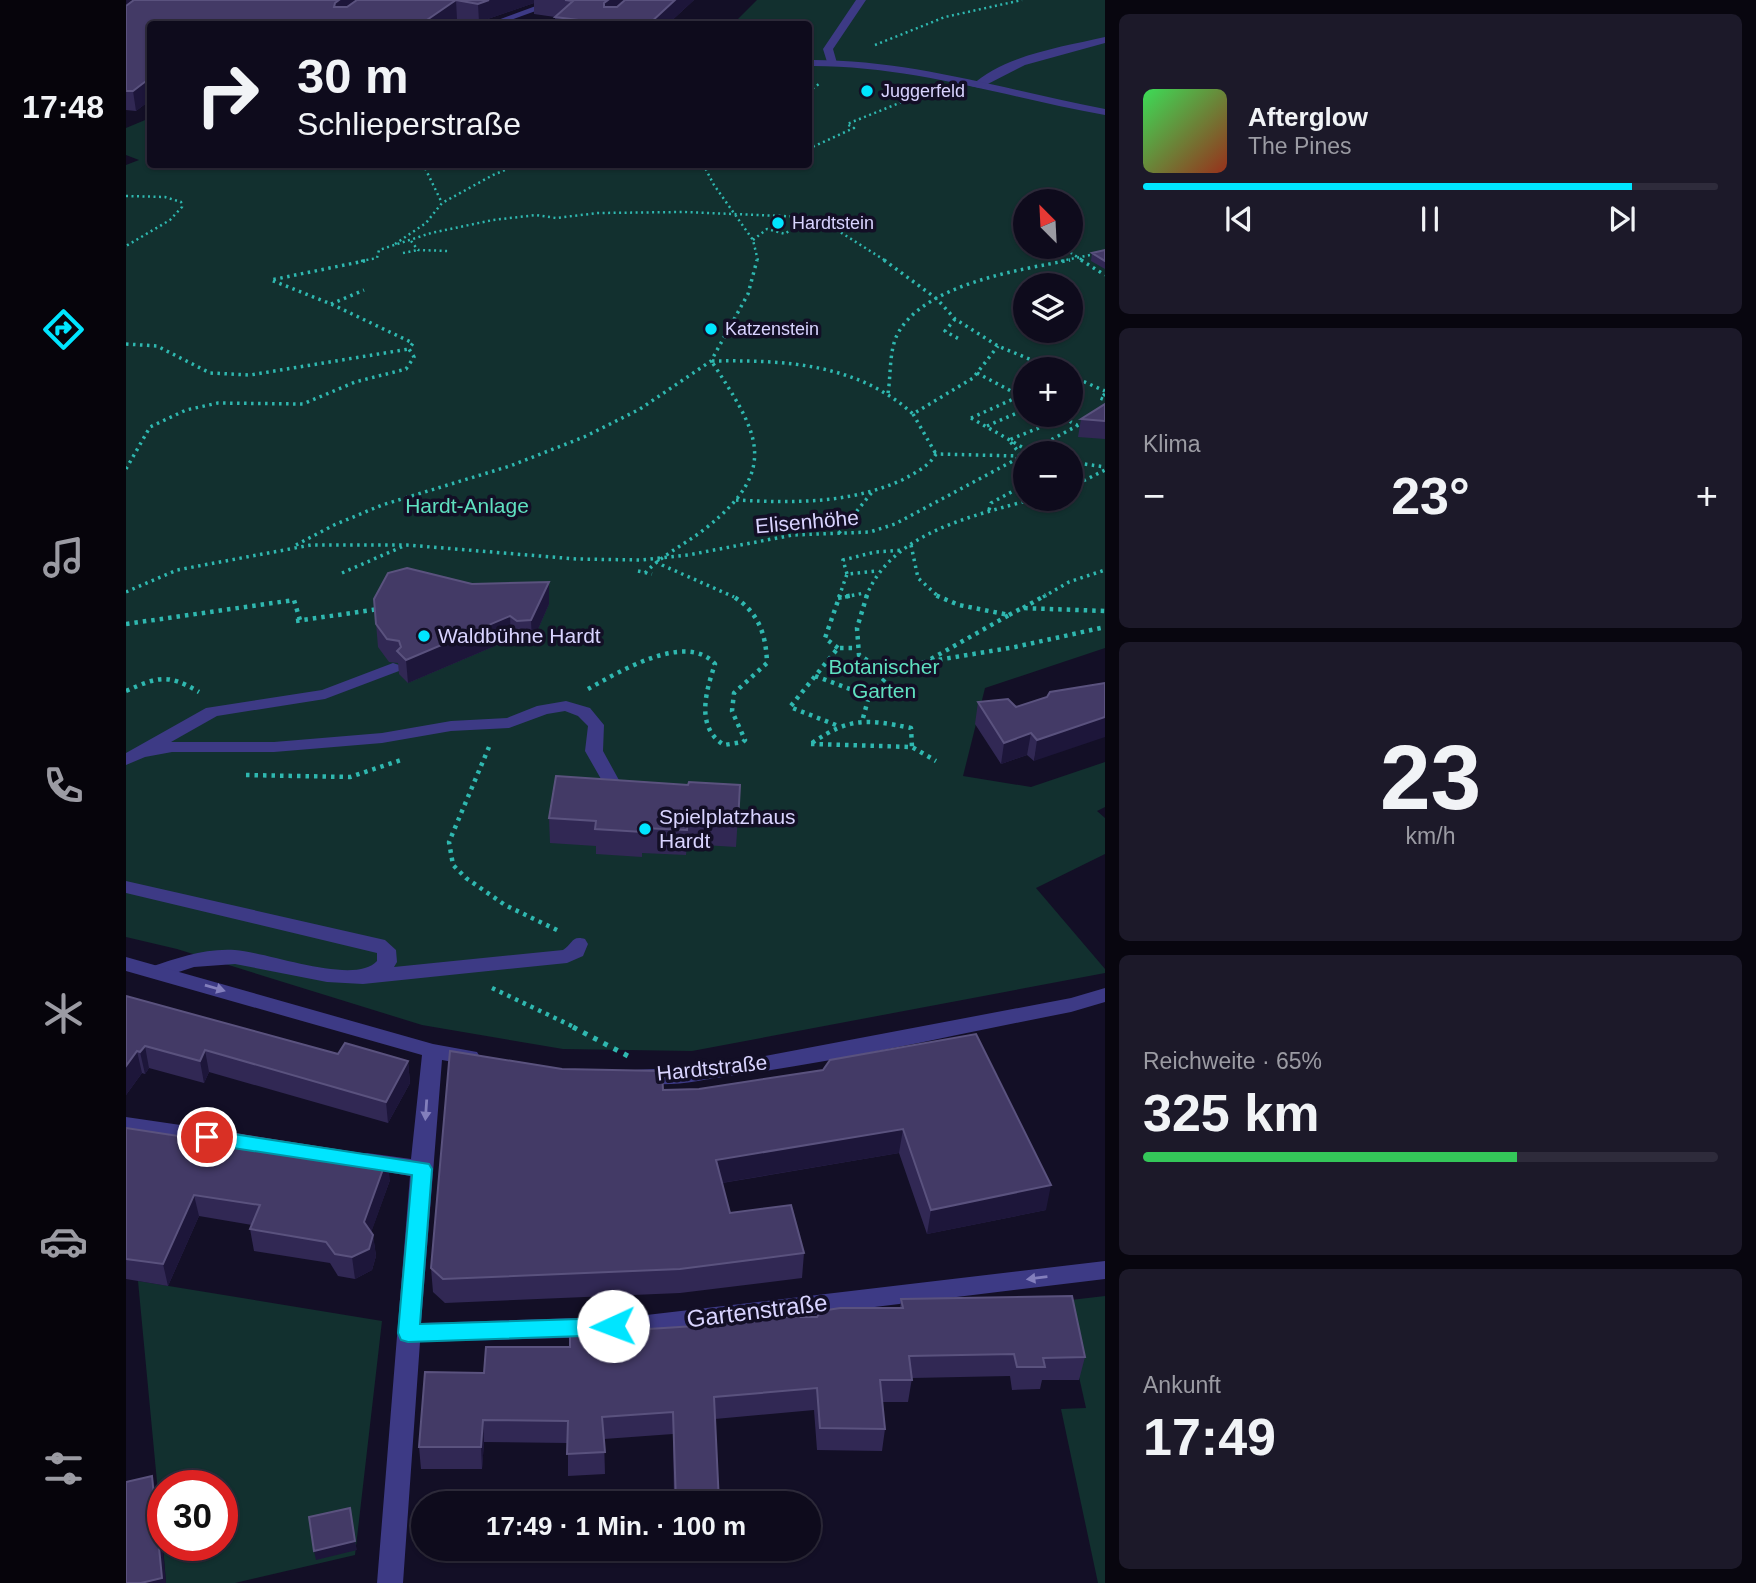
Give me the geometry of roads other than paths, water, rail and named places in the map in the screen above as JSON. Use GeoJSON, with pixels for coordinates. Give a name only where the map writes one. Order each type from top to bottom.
{"type":"FeatureCollection","features":[{"type":"Feature","properties":{"kind":"street"},"geometry":{"type":"LineString","coordinates":[[501,21],[561,0]]}},
{"type":"Feature","properties":{"kind":"street"},"geometry":{"type":"LineString","coordinates":[[832,62],[828,49],[861,0]]}},
{"type":"Feature","properties":{"kind":"street"},"geometry":{"type":"LineString","coordinates":[[976,86],[993,74],[1016,64],[1105,40]]}},
{"type":"Feature","properties":{"kind":"street"},"geometry":{"type":"LineString","coordinates":[[812,63],[846,63],[944,79],[1105,112]]}},
{"type":"Feature","properties":{"kind":"street"},"geometry":{"type":"LineString","coordinates":[[133,756],[212,712],[325,694],[393,668]]}},
{"type":"Feature","properties":{"kind":"street"},"geometry":{"type":"LineString","coordinates":[[133,756],[172,747],[288,746],[382,738],[451,726],[509,723],[557,707],[579,709],[596,725],[594,751],[611,782]]}},
{"type":"Feature","properties":{"kind":"street"},"geometry":{"type":"LineString","coordinates":[[126,887],[362,940],[382,947],[387,954],[385,966],[363,977]]}},
{"type":"Feature","properties":{"kind":"street"},"geometry":{"type":"LineString","coordinates":[[158,972],[193,960],[235,957],[327,975],[363,977],[567,956],[576,951],[579,944]]}},
{"type":"Feature","properties":{"kind":"street"},"geometry":{"type":"LineString","coordinates":[[126,964],[433,1051],[486,1060]]}},
{"type":"Feature","properties":{"kind":"street","name":"Hardtstraße"},"geometry":{"type":"LineString","coordinates":[[620,1074],[673,1076],[765,1064],[1071,1005],[1105,995]]}},
{"type":"Feature","properties":{"kind":"street"},"geometry":{"type":"LineString","coordinates":[[384,1582],[433,1051]]}},
{"type":"Feature","properties":{"kind":"street"},"geometry":{"type":"LineString","coordinates":[[126,1125],[261,1145]]}},
{"type":"Feature","properties":{"kind":"street"},"geometry":{"type":"LineString","coordinates":[[342,1157],[422,1169]]}},
{"type":"Feature","properties":{"kind":"street","name":"Gartenstraße"},"geometry":{"type":"LineString","coordinates":[[408,1333],[638,1326],[1105,1269]]}},
{"type":"Feature","properties":{"kind":"place","name":"Juggerfeld"},"geometry":{"type":"Point","coordinates":[867,91]}},
{"type":"Feature","properties":{"kind":"place","name":"Hardtstein"},"geometry":{"type":"Point","coordinates":[778,223]}},
{"type":"Feature","properties":{"kind":"place","name":"Katzenstein"},"geometry":{"type":"Point","coordinates":[711,329]}},
{"type":"Feature","properties":{"kind":"place","name":"Waldbühne Hardt"},"geometry":{"type":"Point","coordinates":[424,636]}},
{"type":"Feature","properties":{"kind":"place","name":"Spielplatzhaus Hardt"},"geometry":{"type":"Point","coordinates":[645,829]}},
{"type":"Feature","properties":{"kind":"park label","name":"Hardt-Anlage"},"geometry":{"type":"Point","coordinates":[467,506]}},
{"type":"Feature","properties":{"kind":"park label","name":"Botanischer Garten"},"geometry":{"type":"Point","coordinates":[884,679]}}]}
